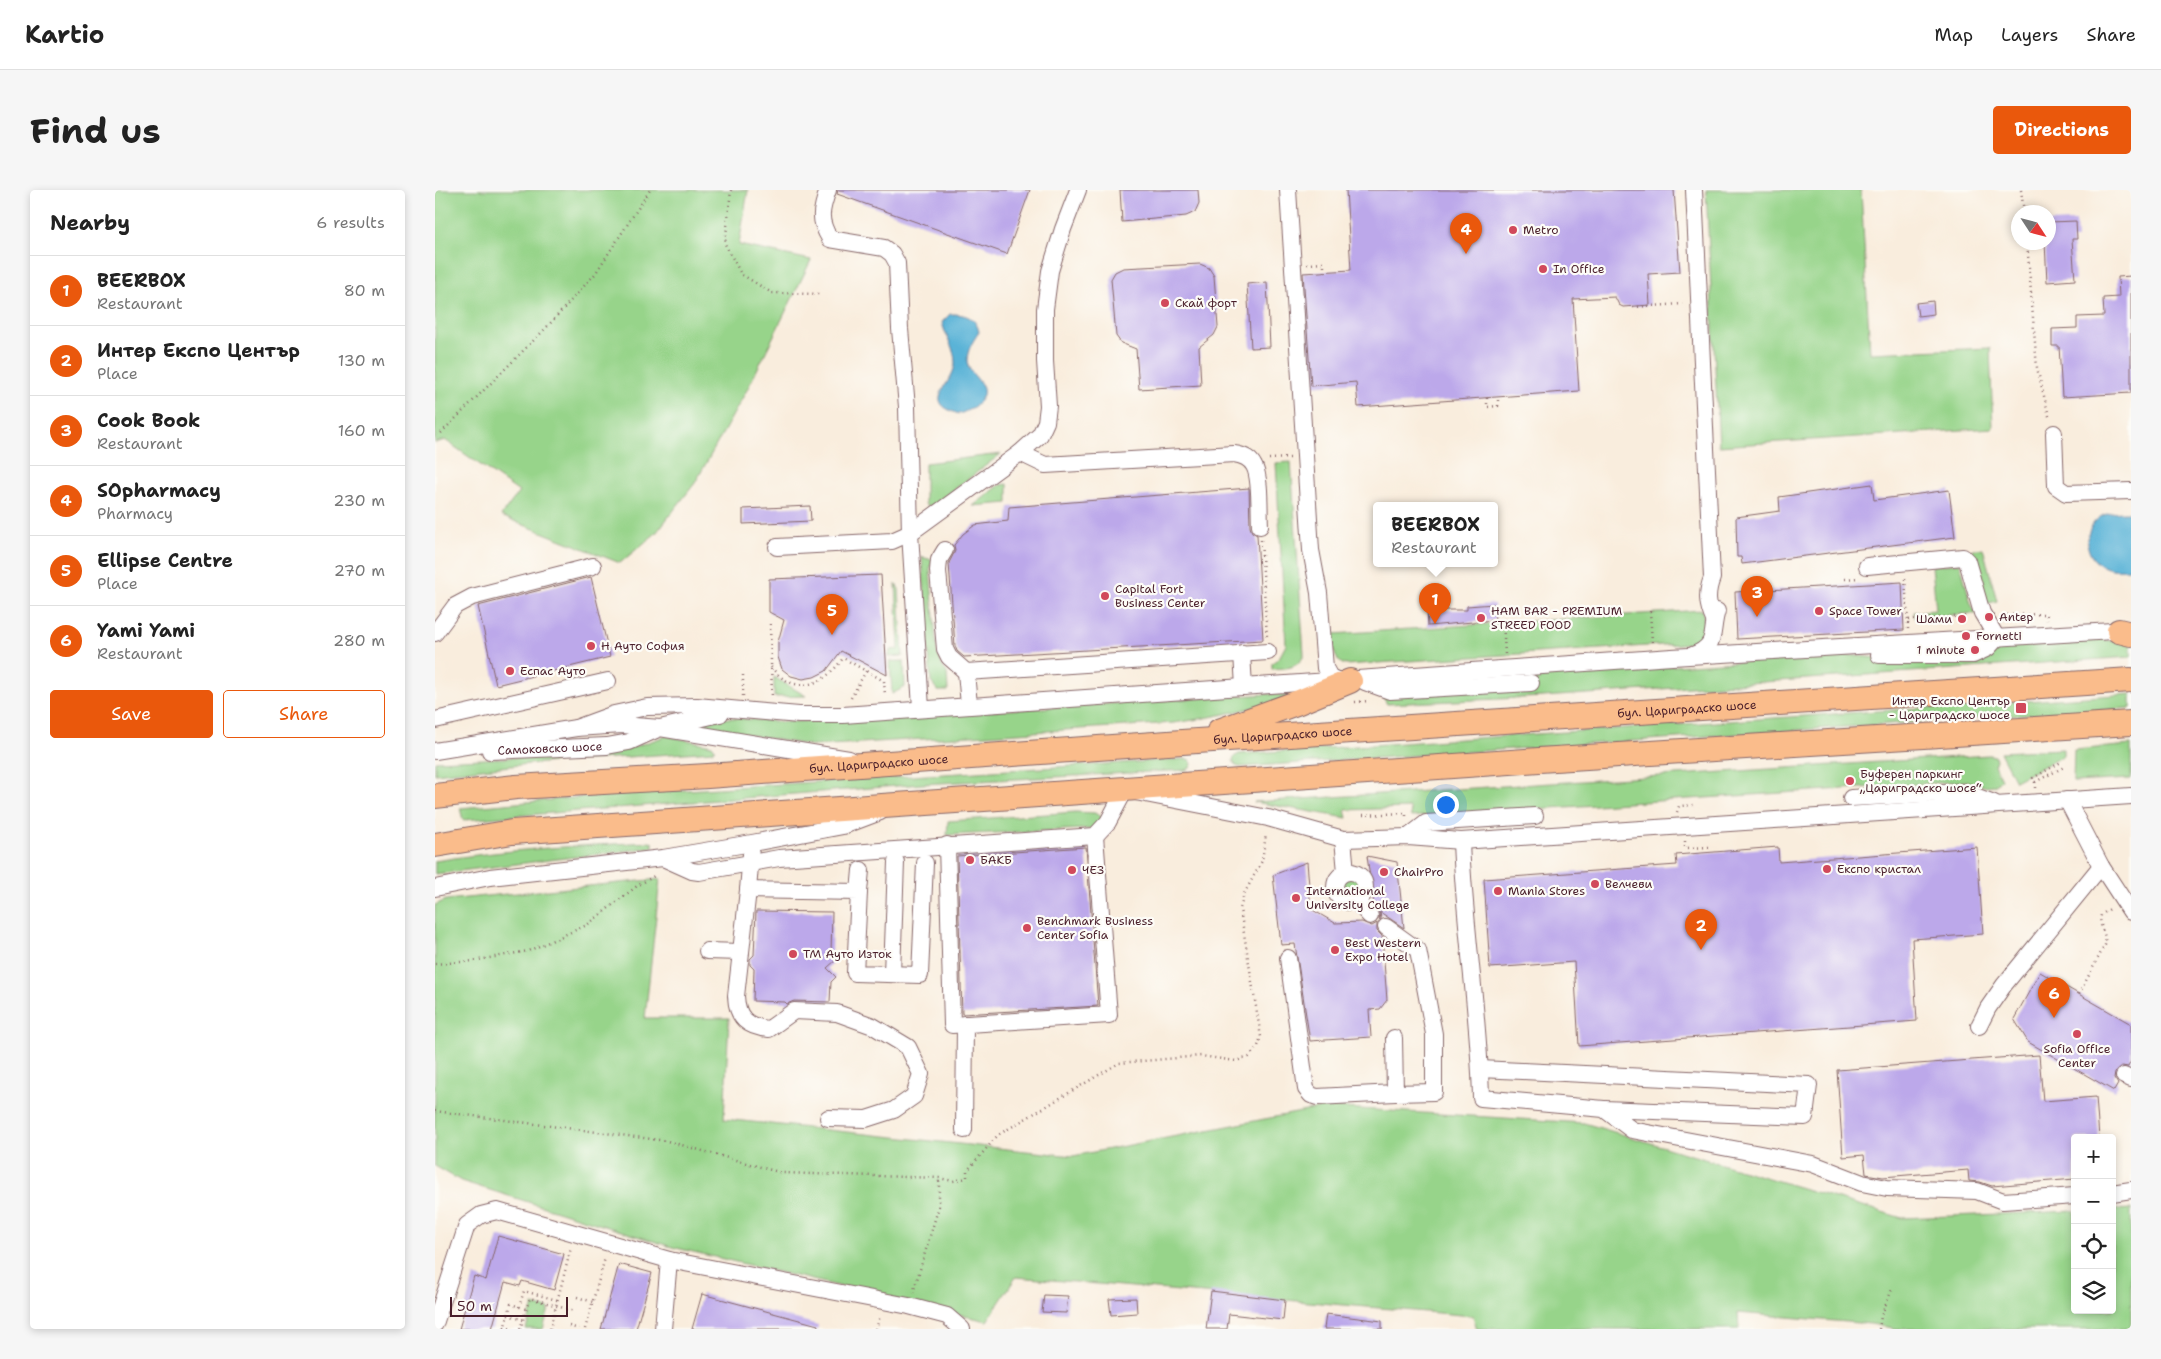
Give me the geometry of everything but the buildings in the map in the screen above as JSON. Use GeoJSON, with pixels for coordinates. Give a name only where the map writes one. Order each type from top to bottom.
{"type":"FeatureCollection","features":[{"type":"Feature","properties":{"kind":"highway","name":"бул. Цариградско шосе"},"geometry":{"type":"LineString","coordinates":[[435,796],[516,787],[708,776],[1182,742],[2131,680]]}},
{"type":"Feature","properties":{"kind":"highway"},"geometry":{"type":"LineString","coordinates":[[1182,742],[1351,686]]}},
{"type":"Feature","properties":{"kind":"highway"},"geometry":{"type":"LineString","coordinates":[[435,844],[512,832],[1529,760],[2131,723]]}},
{"type":"Feature","properties":{"kind":"street"},"geometry":{"type":"LineString","coordinates":[[828,190],[821,216],[822,227],[830,239],[884,248],[892,254],[897,263],[907,407],[910,534],[921,708]]}},
{"type":"Feature","properties":{"kind":"street"},"geometry":{"type":"LineString","coordinates":[[777,547],[892,541],[910,534],[1020,453],[1040,435],[1046,422],[1045,309],[1050,271],[1078,190]]}},
{"type":"Feature","properties":{"kind":"street"},"geometry":{"type":"LineString","coordinates":[[1288,190],[1300,457],[1311,550],[1319,593],[1325,668],[1330,676],[1351,686],[1691,656],[2127,632]]}},
{"type":"Feature","properties":{"kind":"street"},"geometry":{"type":"LineString","coordinates":[[1691,656],[1701,652],[1709,645],[1715,632],[1714,620],[1709,609],[1708,595],[1712,578],[1694,190]]}},
{"type":"Feature","properties":{"kind":"street"},"geometry":{"type":"LineString","coordinates":[[2054,433],[2056,486],[2066,493],[2131,491]]}},
{"type":"Feature","properties":{"kind":"street"},"geometry":{"type":"LineString","coordinates":[[1020,453],[1045,465],[1234,454],[1243,456],[1250,460],[1257,473],[1260,526]]}},
{"type":"Feature","properties":{"kind":"street"},"geometry":{"type":"LineString","coordinates":[[945,550],[939,560],[938,571],[945,650],[949,658],[966,672],[1267,652]]}},
{"type":"Feature","properties":{"kind":"street"},"geometry":{"type":"LineString","coordinates":[[1303,683],[1311,678],[1315,669],[1309,594],[1311,550]]}},
{"type":"Feature","properties":{"kind":"street"},"geometry":{"type":"LineString","coordinates":[[1864,572],[1963,557],[1967,561],[1981,613],[1997,638]]}},
{"type":"Feature","properties":{"kind":"street"},"geometry":{"type":"LineString","coordinates":[[435,633],[455,606],[472,597],[593,566]]}},
{"type":"Feature","properties":{"kind":"street"},"geometry":{"type":"LineString","coordinates":[[1847,655],[1973,655],[1988,648],[1997,638]]}},
{"type":"Feature","properties":{"kind":"street"},"geometry":{"type":"LineString","coordinates":[[1243,653],[1244,687]]}},
{"type":"Feature","properties":{"kind":"street"},"geometry":{"type":"LineString","coordinates":[[966,672],[969,705]]}},
{"type":"Feature","properties":{"kind":"street"},"geometry":{"type":"LineString","coordinates":[[435,720],[608,681]]}},
{"type":"Feature","properties":{"kind":"street"},"geometry":{"type":"LineString","coordinates":[[576,728],[614,714],[647,707],[743,704],[799,715],[843,715],[921,708],[1303,683],[1390,691],[1531,683]]}},
{"type":"Feature","properties":{"kind":"street"},"geometry":{"type":"LineString","coordinates":[[661,728],[743,704]]}},
{"type":"Feature","properties":{"kind":"street","name":"Самоковско шосе"},"geometry":{"type":"LineString","coordinates":[[435,752],[576,728],[622,725],[661,728],[876,763]]}},
{"type":"Feature","properties":{"kind":"street","name":"Самоковско шосе"},"geometry":{"type":"LineString","coordinates":[[435,752],[607,746],[629,742],[661,728]]}},
{"type":"Feature","properties":{"kind":"street"},"geometry":{"type":"LineString","coordinates":[[663,858],[692,871],[699,872],[779,858],[1095,836],[1109,822],[1125,790],[1268,818],[1343,839],[1408,837],[1461,841],[2131,796]]}},
{"type":"Feature","properties":{"kind":"street"},"geometry":{"type":"LineString","coordinates":[[1851,798],[1964,792],[2000,805]]}},
{"type":"Feature","properties":{"kind":"street"},"geometry":{"type":"LineString","coordinates":[[2067,800],[2101,866],[2128,907]]}},
{"type":"Feature","properties":{"kind":"street"},"geometry":{"type":"LineString","coordinates":[[435,888],[490,876],[663,858],[751,844],[843,826],[899,805]]}},
{"type":"Feature","properties":{"kind":"street"},"geometry":{"type":"LineString","coordinates":[[1408,837],[1426,823],[1535,816]]}},
{"type":"Feature","properties":{"kind":"street"},"geometry":{"type":"LineString","coordinates":[[947,845],[952,1024],[965,1024],[1109,1015],[1095,836]]}},
{"type":"Feature","properties":{"kind":"street"},"geometry":{"type":"LineString","coordinates":[[1343,839],[1346,872]]}},
{"type":"Feature","properties":{"kind":"street"},"geometry":{"type":"LineString","coordinates":[[1461,841],[1481,1098],[1604,1109],[1805,1117],[1809,1085],[1480,1069]]}},
{"type":"Feature","properties":{"kind":"street"},"geometry":{"type":"LineString","coordinates":[[751,844],[737,1006],[741,1016],[753,1026],[769,1029],[794,1011],[837,1013],[873,1026],[908,1047],[921,1074],[914,1096],[894,1110],[866,1119],[828,1118]]}},
{"type":"Feature","properties":{"kind":"street"},"geometry":{"type":"LineString","coordinates":[[892,974],[896,862]]}},
{"type":"Feature","properties":{"kind":"street"},"geometry":{"type":"LineString","coordinates":[[861,870],[855,973],[920,975],[925,862]]}},
{"type":"Feature","properties":{"kind":"street"},"geometry":{"type":"LineString","coordinates":[[1979,1026],[1988,1008],[2004,985],[2101,866]]}},
{"type":"Feature","properties":{"kind":"street"},"geometry":{"type":"LineString","coordinates":[[1346,872],[1356,874],[1363,880],[1364,890],[1356,901],[1346,902],[1337,896],[1335,892],[1338,878],[1346,872]]}},
{"type":"Feature","properties":{"kind":"street"},"geometry":{"type":"LineString","coordinates":[[748,890],[859,892]]}},
{"type":"Feature","properties":{"kind":"street"},"geometry":{"type":"LineString","coordinates":[[1356,901],[1370,916]]}},
{"type":"Feature","properties":{"kind":"street"},"geometry":{"type":"LineString","coordinates":[[1288,958],[1306,1089],[1311,1095],[1317,1097],[1434,1092],[1434,1034],[1418,950],[1386,927]]}},
{"type":"Feature","properties":{"kind":"street"},"geometry":{"type":"LineString","coordinates":[[707,951],[741,952]]}},
{"type":"Feature","properties":{"kind":"street"},"geometry":{"type":"LineString","coordinates":[[964,1130],[965,1024]]}},
{"type":"Feature","properties":{"kind":"street"},"geometry":{"type":"LineString","coordinates":[[1394,1038],[1395,1093]]}},
{"type":"Feature","properties":{"kind":"street"},"geometry":{"type":"LineString","coordinates":[[1604,1109],[1632,1130],[1813,1164],[1842,1177],[1887,1188],[1977,1191],[2003,1201],[2071,1196]]}},
{"type":"Feature","properties":{"kind":"street"},"geometry":{"type":"LineString","coordinates":[[2116,1192],[2131,1190]]}},
{"type":"Feature","properties":{"kind":"street"},"geometry":{"type":"LineString","coordinates":[[435,1324],[467,1225],[481,1215],[497,1211],[669,1260],[909,1306],[947,1316],[962,1329]]}},
{"type":"Feature","properties":{"kind":"street"},"geometry":{"type":"LineString","coordinates":[[663,1329],[669,1260]]}},
{"type":"Feature","properties":{"kind":"path"},"geometry":{"type":"LineString","coordinates":[[441,432],[546,328],[595,274],[650,190]]}},
{"type":"Feature","properties":{"kind":"path"},"geometry":{"type":"LineString","coordinates":[[731,190],[725,244],[741,274],[772,293],[820,294]]}},
{"type":"Feature","properties":{"kind":"path"},"geometry":{"type":"LineString","coordinates":[[2021,190],[2022,205]]}},
{"type":"Feature","properties":{"kind":"path"},"geometry":{"type":"LineString","coordinates":[[2028,250],[2037,368],[2054,433]]}},
{"type":"Feature","properties":{"kind":"path"},"geometry":{"type":"LineString","coordinates":[[1324,263],[1324,272]]}},
{"type":"Feature","properties":{"kind":"path"},"geometry":{"type":"LineString","coordinates":[[1633,307],[1685,304]]}},
{"type":"Feature","properties":{"kind":"path"},"geometry":{"type":"LineString","coordinates":[[1487,398],[1487,407],[1498,406],[1498,397]]}},
{"type":"Feature","properties":{"kind":"path"},"geometry":{"type":"LineString","coordinates":[[1250,460],[1300,457]]}},
{"type":"Feature","properties":{"kind":"path"},"geometry":{"type":"LineString","coordinates":[[1260,526],[1267,652]]}},
{"type":"Feature","properties":{"kind":"path"},"geometry":{"type":"LineString","coordinates":[[1845,579],[1864,572]]}},
{"type":"Feature","properties":{"kind":"path"},"geometry":{"type":"LineString","coordinates":[[1905,576],[1909,632]]}},
{"type":"Feature","properties":{"kind":"path"},"geometry":{"type":"LineString","coordinates":[[1653,648],[1650,611],[1654,610]]}},
{"type":"Feature","properties":{"kind":"path"},"geometry":{"type":"LineString","coordinates":[[2001,615],[2046,614],[2047,621]]}},
{"type":"Feature","properties":{"kind":"path"},"geometry":{"type":"LineString","coordinates":[[1908,620],[1973,616]]}},
{"type":"Feature","properties":{"kind":"path"},"geometry":{"type":"LineString","coordinates":[[1505,658],[1503,620],[1507,620]]}},
{"type":"Feature","properties":{"kind":"path"},"geometry":{"type":"LineString","coordinates":[[770,624],[772,702]]}},
{"type":"Feature","properties":{"kind":"path"},"geometry":{"type":"LineString","coordinates":[[771,667],[777,674],[798,686],[809,686],[827,678],[843,658],[884,681],[885,698]]}},
{"type":"Feature","properties":{"kind":"path"},"geometry":{"type":"LineString","coordinates":[[849,700],[866,671]]}},
{"type":"Feature","properties":{"kind":"path"},"geometry":{"type":"LineString","coordinates":[[743,675],[743,704]]}},
{"type":"Feature","properties":{"kind":"path"},"geometry":{"type":"LineString","coordinates":[[1351,686],[1377,701]]}},
{"type":"Feature","properties":{"kind":"path"},"geometry":{"type":"LineString","coordinates":[[2033,778],[2061,762]]}},
{"type":"Feature","properties":{"kind":"path"},"geometry":{"type":"LineString","coordinates":[[2035,782],[2064,767]]}},
{"type":"Feature","properties":{"kind":"path"},"geometry":{"type":"LineString","coordinates":[[1682,806],[1693,805]]}},
{"type":"Feature","properties":{"kind":"path"},"geometry":{"type":"LineString","coordinates":[[1363,815],[1405,813],[1406,818]]}},
{"type":"Feature","properties":{"kind":"path"},"geometry":{"type":"LineString","coordinates":[[435,1110],[667,1141],[782,1173],[939,1178],[953,1181],[967,1178],[967,1171],[998,1135],[1119,1064],[1201,1056],[1236,1060],[1249,1057],[1258,1046],[1261,1037],[1240,909],[1245,894],[1262,861],[1268,818]]}},
{"type":"Feature","properties":{"kind":"path"},"geometry":{"type":"LineString","coordinates":[[1685,835],[1685,848],[1711,847]]}},
{"type":"Feature","properties":{"kind":"path"},"geometry":{"type":"LineString","coordinates":[[435,964],[473,961],[528,951],[587,925],[637,886],[660,872],[663,858]]}},
{"type":"Feature","properties":{"kind":"path"},"geometry":{"type":"LineString","coordinates":[[2079,994],[2105,945],[2105,936],[2100,924],[2101,915],[2111,908],[2128,907]]}},
{"type":"Feature","properties":{"kind":"path"},"geometry":{"type":"LineString","coordinates":[[917,1280],[939,1206],[939,1178]]}},
{"type":"Feature","properties":{"kind":"path"},"geometry":{"type":"LineString","coordinates":[[550,1329],[575,1234]]}},
{"type":"Feature","properties":{"kind":"path"},"geometry":{"type":"LineString","coordinates":[[585,1329],[603,1265]]}},
{"type":"Feature","properties":{"kind":"path"},"geometry":{"type":"LineString","coordinates":[[1879,1329],[1881,1316],[1893,1286]]}},
{"type":"Feature","properties":{"kind":"path"},"geometry":{"type":"LineString","coordinates":[[519,1307],[523,1291],[557,1300]]}},
{"type":"Feature","properties":{"kind":"path"},"geometry":{"type":"LineString","coordinates":[[520,1329],[531,1293]]}},
{"type":"Feature","properties":{"kind":"path"},"geometry":{"type":"LineString","coordinates":[[530,1298],[573,1311]]}},
{"type":"Feature","properties":{"kind":"path"},"geometry":{"type":"LineString","coordinates":[[577,1298],[593,1302]]}},
{"type":"Feature","properties":{"kind":"path"},"geometry":{"type":"LineString","coordinates":[[512,1329],[504,1328],[511,1304],[526,1309]]}},
{"type":"Feature","properties":{"kind":"path"},"geometry":{"type":"LineString","coordinates":[[508,1315],[523,1320]]}},
{"type":"Feature","properties":{"kind":"path"},"geometry":{"type":"LineString","coordinates":[[569,1326],[579,1329]]}},
{"type":"Feature","properties":{"kind":"green space"},"geometry":{"type":"Polygon","coordinates":[[[435,190],[748,190],[739,245],[811,260],[748,388],[695,483],[656,533],[620,563],[501,516],[519,492],[445,440],[435,443],[435,190]]]}},
{"type":"Feature","properties":{"kind":"green space"},"geometry":{"type":"Polygon","coordinates":[[[1706,190],[1861,190],[1870,353],[1990,348],[1993,428],[1719,446],[1706,190]]]}},
{"type":"Feature","properties":{"kind":"green space"},"geometry":{"type":"Polygon","coordinates":[[[1001,454],[934,505],[928,506],[925,504],[925,463],[1001,454]]]}},
{"type":"Feature","properties":{"kind":"green space"},"geometry":{"type":"Polygon","coordinates":[[[1291,462],[1304,655],[1295,665],[1287,668],[1272,669],[1272,663],[1279,658],[1286,645],[1276,463],[1291,462]]]}},
{"type":"Feature","properties":{"kind":"green space"},"geometry":{"type":"Polygon","coordinates":[[[1008,484],[1008,503],[973,506],[1000,485],[1008,484]]]}},
{"type":"Feature","properties":{"kind":"green space"},"geometry":{"type":"Polygon","coordinates":[[[1983,548],[1997,601],[1985,604],[1971,550],[1983,548]]]}},
{"type":"Feature","properties":{"kind":"green space"},"geometry":{"type":"Polygon","coordinates":[[[922,557],[932,560],[930,569],[937,653],[947,673],[948,691],[938,691],[931,682],[922,557]]]}},
{"type":"Feature","properties":{"kind":"green space"},"geometry":{"type":"Polygon","coordinates":[[[1960,563],[1971,604],[1976,613],[1914,618],[1914,612],[1936,610],[1932,566],[1960,563]]]}},
{"type":"Feature","properties":{"kind":"green space"},"geometry":{"type":"Polygon","coordinates":[[[896,584],[899,589],[903,656],[889,657],[890,650],[899,649],[896,584]]]}},
{"type":"Feature","properties":{"kind":"green space"},"geometry":{"type":"Polygon","coordinates":[[[1703,610],[1703,634],[1702,638],[1695,643],[1345,665],[1338,660],[1334,647],[1333,634],[1703,610]]]}},
{"type":"Feature","properties":{"kind":"green space"},"geometry":{"type":"Polygon","coordinates":[[[2101,639],[2131,645],[2131,657],[1543,697],[1387,704],[1383,697],[1533,675],[1847,655],[1932,663],[1977,659],[2000,649],[2045,642],[2101,639]]]}},
{"type":"Feature","properties":{"kind":"green space"},"geometry":{"type":"Polygon","coordinates":[[[890,661],[904,661],[905,687],[892,694],[890,661]]]}},
{"type":"Feature","properties":{"kind":"green space"},"geometry":{"type":"Polygon","coordinates":[[[774,677],[806,696],[774,697],[774,677]]]}},
{"type":"Feature","properties":{"kind":"green space"},"geometry":{"type":"Polygon","coordinates":[[[1270,694],[1296,695],[1236,712],[1174,723],[814,746],[699,726],[704,719],[733,718],[782,722],[829,721],[1270,694]]]}},
{"type":"Feature","properties":{"kind":"green space"},"geometry":{"type":"Polygon","coordinates":[[[2131,694],[2131,708],[1240,767],[1236,766],[1233,761],[1234,757],[1239,754],[2131,694]]]}},
{"type":"Feature","properties":{"kind":"green space"},"geometry":{"type":"Polygon","coordinates":[[[666,736],[712,745],[715,749],[713,751],[529,764],[435,774],[435,761],[602,754],[627,749],[666,736]]]}},
{"type":"Feature","properties":{"kind":"green space"},"geometry":{"type":"Polygon","coordinates":[[[2131,745],[2131,779],[2073,782],[2074,750],[2131,745]]]}},
{"type":"Feature","properties":{"kind":"green space"},"geometry":{"type":"Polygon","coordinates":[[[2063,749],[2063,756],[2015,781],[2000,752],[2063,749]]]}},
{"type":"Feature","properties":{"kind":"green space"},"geometry":{"type":"Polygon","coordinates":[[[1995,756],[1994,765],[2001,779],[1996,785],[1983,786],[1967,781],[1411,817],[1410,808],[1345,810],[1347,818],[1254,802],[1995,756]]]}},
{"type":"Feature","properties":{"kind":"green space"},"geometry":{"type":"Polygon","coordinates":[[[1190,760],[1192,764],[1186,770],[922,784],[463,820],[460,808],[606,795],[1190,760]]]}},
{"type":"Feature","properties":{"kind":"green space"},"geometry":{"type":"Polygon","coordinates":[[[1076,812],[1095,813],[1102,818],[1095,828],[1086,829],[947,835],[948,821],[1076,812]]]}},
{"type":"Feature","properties":{"kind":"green space"},"geometry":{"type":"Polygon","coordinates":[[[653,843],[653,847],[435,874],[435,861],[543,849],[653,843]]]}},
{"type":"Feature","properties":{"kind":"green space"},"geometry":{"type":"Polygon","coordinates":[[[1350,877],[1357,880],[1360,887],[1357,894],[1350,897],[1343,894],[1340,887],[1343,880],[1350,877]]]}},
{"type":"Feature","properties":{"kind":"green space"},"geometry":{"type":"Polygon","coordinates":[[[660,879],[645,1018],[729,1018],[724,1119],[1073,1156],[1327,1107],[1584,1123],[1902,1218],[2071,1211],[2071,1314],[2116,1314],[2116,1210],[2131,1209],[2131,1329],[1899,1329],[1871,1324],[1738,1313],[1739,1329],[1477,1329],[1473,1316],[1016,1277],[987,1321],[672,1247],[461,1181],[435,1166],[435,905],[446,900],[660,879]]]}},
{"type":"Feature","properties":{"kind":"green space"},"geometry":{"type":"Polygon","coordinates":[[[533,1305],[549,1309],[543,1329],[526,1329],[533,1305]]]}},
{"type":"Feature","properties":{"kind":"water"},"geometry":{"type":"Polygon","coordinates":[[[950,314],[969,317],[975,322],[979,332],[969,349],[967,361],[971,371],[981,384],[983,394],[974,407],[959,414],[941,404],[940,398],[955,363],[955,358],[942,322],[950,314]]]}},
{"type":"Feature","properties":{"kind":"water"},"geometry":{"type":"Polygon","coordinates":[[[2131,512],[2131,569],[2104,567],[2090,554],[2088,547],[2087,539],[2092,525],[2104,515],[2131,512]]]}},
{"type":"Feature","properties":{"kind":"place","name":"Metro"},"geometry":{"type":"Point","coordinates":[1513,230]}},
{"type":"Feature","properties":{"kind":"place","name":"SOpharmacy"},"geometry":{"type":"Point","coordinates":[1466,254]}},
{"type":"Feature","properties":{"kind":"place","name":"In Office"},"geometry":{"type":"Point","coordinates":[1543,269]}},
{"type":"Feature","properties":{"kind":"place","name":"Скай форт"},"geometry":{"type":"Point","coordinates":[1165,303]}},
{"type":"Feature","properties":{"kind":"place","name":"Capital Fort Business Center"},"geometry":{"type":"Point","coordinates":[1105,596]}},
{"type":"Feature","properties":{"kind":"place","name":"Space Tower"},"geometry":{"type":"Point","coordinates":[1819,611]}},
{"type":"Feature","properties":{"kind":"place","name":"Cook Book"},"geometry":{"type":"Point","coordinates":[1757,617]}},
{"type":"Feature","properties":{"kind":"place","name":"Antep"},"geometry":{"type":"Point","coordinates":[1989,617]}},
{"type":"Feature","properties":{"kind":"place","name":"HAM BAR - PREMIUM STREED FOOD"},"geometry":{"type":"Point","coordinates":[1481,618]}},
{"type":"Feature","properties":{"kind":"place","name":"Шами"},"geometry":{"type":"Point","coordinates":[1962,619]}},
{"type":"Feature","properties":{"kind":"place","name":"BEERBOX"},"geometry":{"type":"Point","coordinates":[1435,624]}},
{"type":"Feature","properties":{"kind":"place","name":"Ellipse Centre"},"geometry":{"type":"Point","coordinates":[832,635]}},
{"type":"Feature","properties":{"kind":"place","name":"Fornetti"},"geometry":{"type":"Point","coordinates":[1966,636]}},
{"type":"Feature","properties":{"kind":"place","name":"Н Ауто София"},"geometry":{"type":"Point","coordinates":[591,646]}},
{"type":"Feature","properties":{"kind":"place","name":"1 minute"},"geometry":{"type":"Point","coordinates":[1975,650]}},
{"type":"Feature","properties":{"kind":"place","name":"Еспас Ауто"},"geometry":{"type":"Point","coordinates":[510,671]}},
{"type":"Feature","properties":{"kind":"place","name":"Интер Експо Център - Цариградско шосе"},"geometry":{"type":"Point","coordinates":[2021,708]}},
{"type":"Feature","properties":{"kind":"place","name":"Буферен паркинг „Цариградско шосе“"},"geometry":{"type":"Point","coordinates":[1850,781]}},
{"type":"Feature","properties":{"kind":"place","name":"БАКБ"},"geometry":{"type":"Point","coordinates":[970,860]}},
{"type":"Feature","properties":{"kind":"place","name":"Експо кристал"},"geometry":{"type":"Point","coordinates":[1827,869]}},
{"type":"Feature","properties":{"kind":"place","name":"ЧЕЗ"},"geometry":{"type":"Point","coordinates":[1072,870]}},
{"type":"Feature","properties":{"kind":"place","name":"ChairPro"},"geometry":{"type":"Point","coordinates":[1384,872]}},
{"type":"Feature","properties":{"kind":"place","name":"Велчеви"},"geometry":{"type":"Point","coordinates":[1595,884]}},
{"type":"Feature","properties":{"kind":"place","name":"Mania Stores"},"geometry":{"type":"Point","coordinates":[1498,891]}},
{"type":"Feature","properties":{"kind":"place","name":"International University College"},"geometry":{"type":"Point","coordinates":[1296,898]}},
{"type":"Feature","properties":{"kind":"place","name":"Benchmark Business Center Sofia"},"geometry":{"type":"Point","coordinates":[1027,928]}},
{"type":"Feature","properties":{"kind":"place","name":"Best Western Expo Hotel"},"geometry":{"type":"Point","coordinates":[1335,950]}},
{"type":"Feature","properties":{"kind":"place","name":"Интер Експо Център"},"geometry":{"type":"Point","coordinates":[1701,950]}},
{"type":"Feature","properties":{"kind":"place","name":"ТМ Ауто Изток"},"geometry":{"type":"Point","coordinates":[793,954]}},
{"type":"Feature","properties":{"kind":"place","name":"Yami Yami"},"geometry":{"type":"Point","coordinates":[2054,1018]}},
{"type":"Feature","properties":{"kind":"place","name":"Sofia Office Center"},"geometry":{"type":"Point","coordinates":[2077,1034]}}]}
